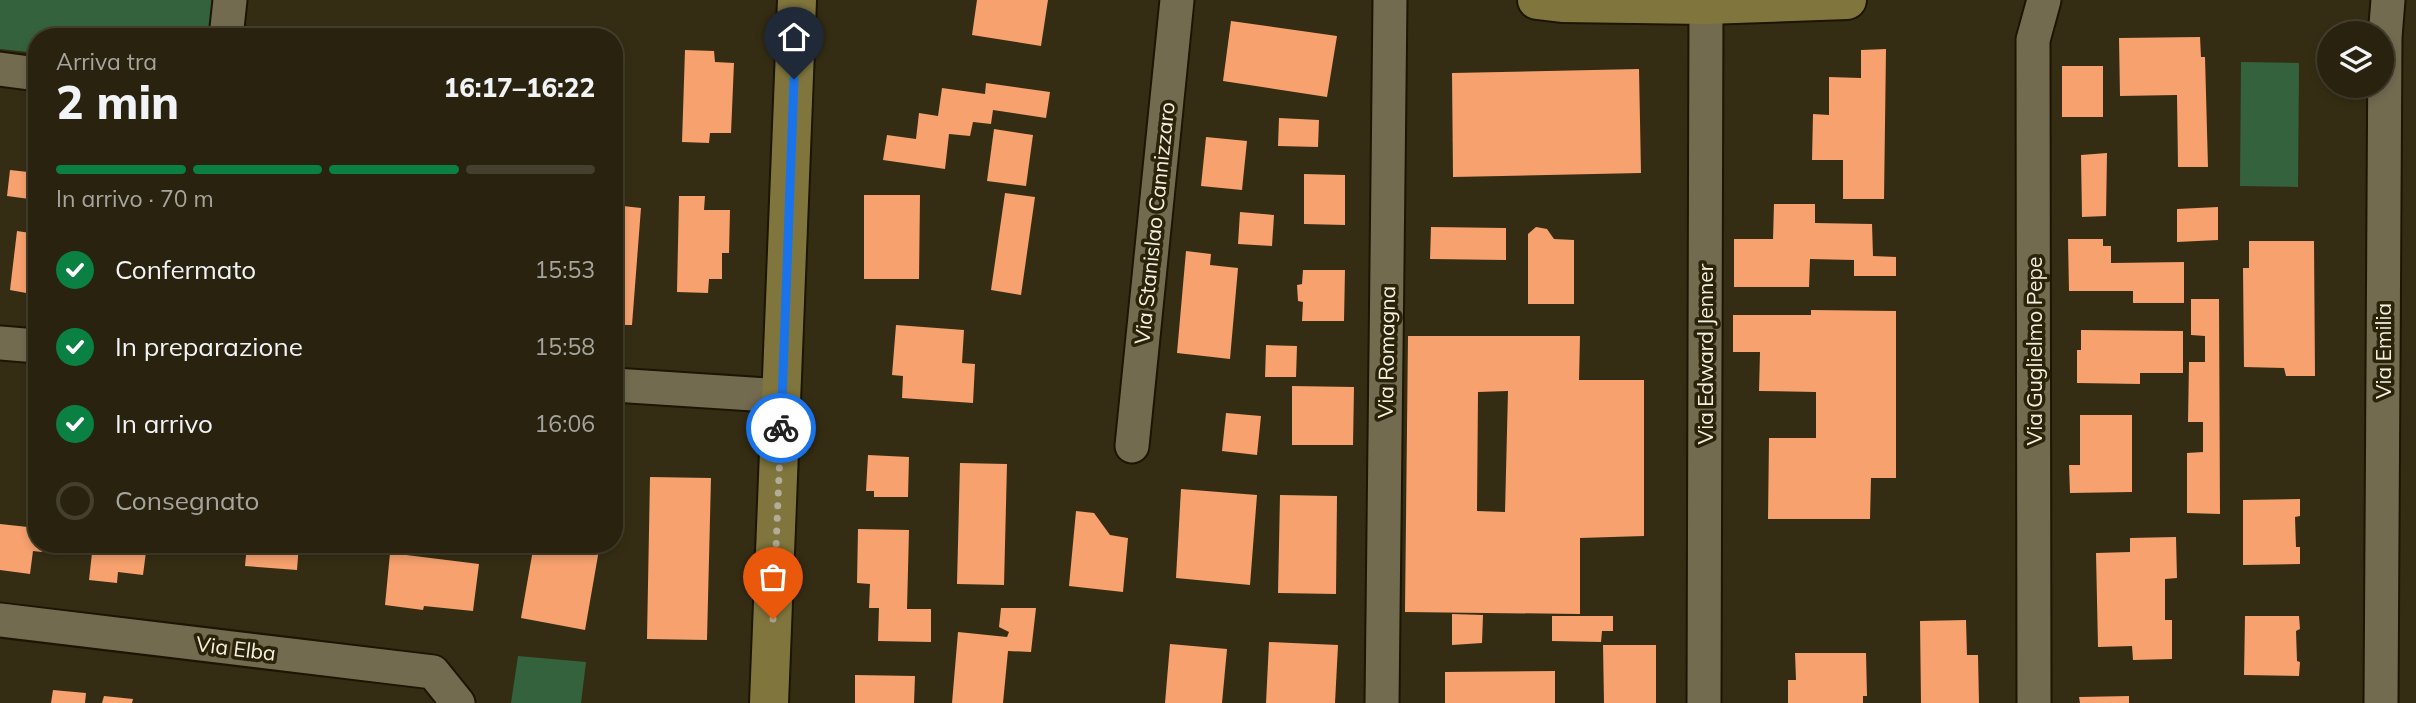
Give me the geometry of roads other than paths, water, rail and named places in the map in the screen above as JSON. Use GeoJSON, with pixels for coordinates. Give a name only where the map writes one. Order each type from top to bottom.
{"type":"FeatureCollection","features":[{"type":"Feature","properties":{"kind":"street"},"geometry":{"type":"LineString","coordinates":[[227,28],[230,0]]}},
{"type":"Feature","properties":{"kind":"street"},"geometry":{"type":"LineString","coordinates":[[769,703],[797,0]]}},
{"type":"Feature","properties":{"kind":"street","name":"Via Stanislao Cannizzaro"},"geometry":{"type":"LineString","coordinates":[[1132,446],[1177,0]]}},
{"type":"Feature","properties":{"kind":"street","name":"Via Romagna"},"geometry":{"type":"LineString","coordinates":[[1382,703],[1390,0]]}},
{"type":"Feature","properties":{"kind":"street"},"geometry":{"type":"LineString","coordinates":[[1553,1],[1706,5],[1847,0]]}},
{"type":"Feature","properties":{"kind":"street","name":"Via Guglielmo Pepe"},"geometry":{"type":"LineString","coordinates":[[2034,703],[2034,40],[2045,0]]}},
{"type":"Feature","properties":{"kind":"street","name":"Via Emilia"},"geometry":{"type":"LineString","coordinates":[[2381,703],[2385,37],[2388,0]]}},
{"type":"Feature","properties":{"kind":"street","name":"Via Edward Jenner"},"geometry":{"type":"LineString","coordinates":[[1704,703],[1706,5]]}},
{"type":"Feature","properties":{"kind":"street"},"geometry":{"type":"LineString","coordinates":[[0,69],[28,73]]}},
{"type":"Feature","properties":{"kind":"street"},"geometry":{"type":"LineString","coordinates":[[0,343],[28,345]]}},
{"type":"Feature","properties":{"kind":"street"},"geometry":{"type":"LineString","coordinates":[[623,386],[782,396]]}},
{"type":"Feature","properties":{"kind":"street","name":"Via Elba"},"geometry":{"type":"LineString","coordinates":[[0,620],[433,672],[458,703]]}}]}
